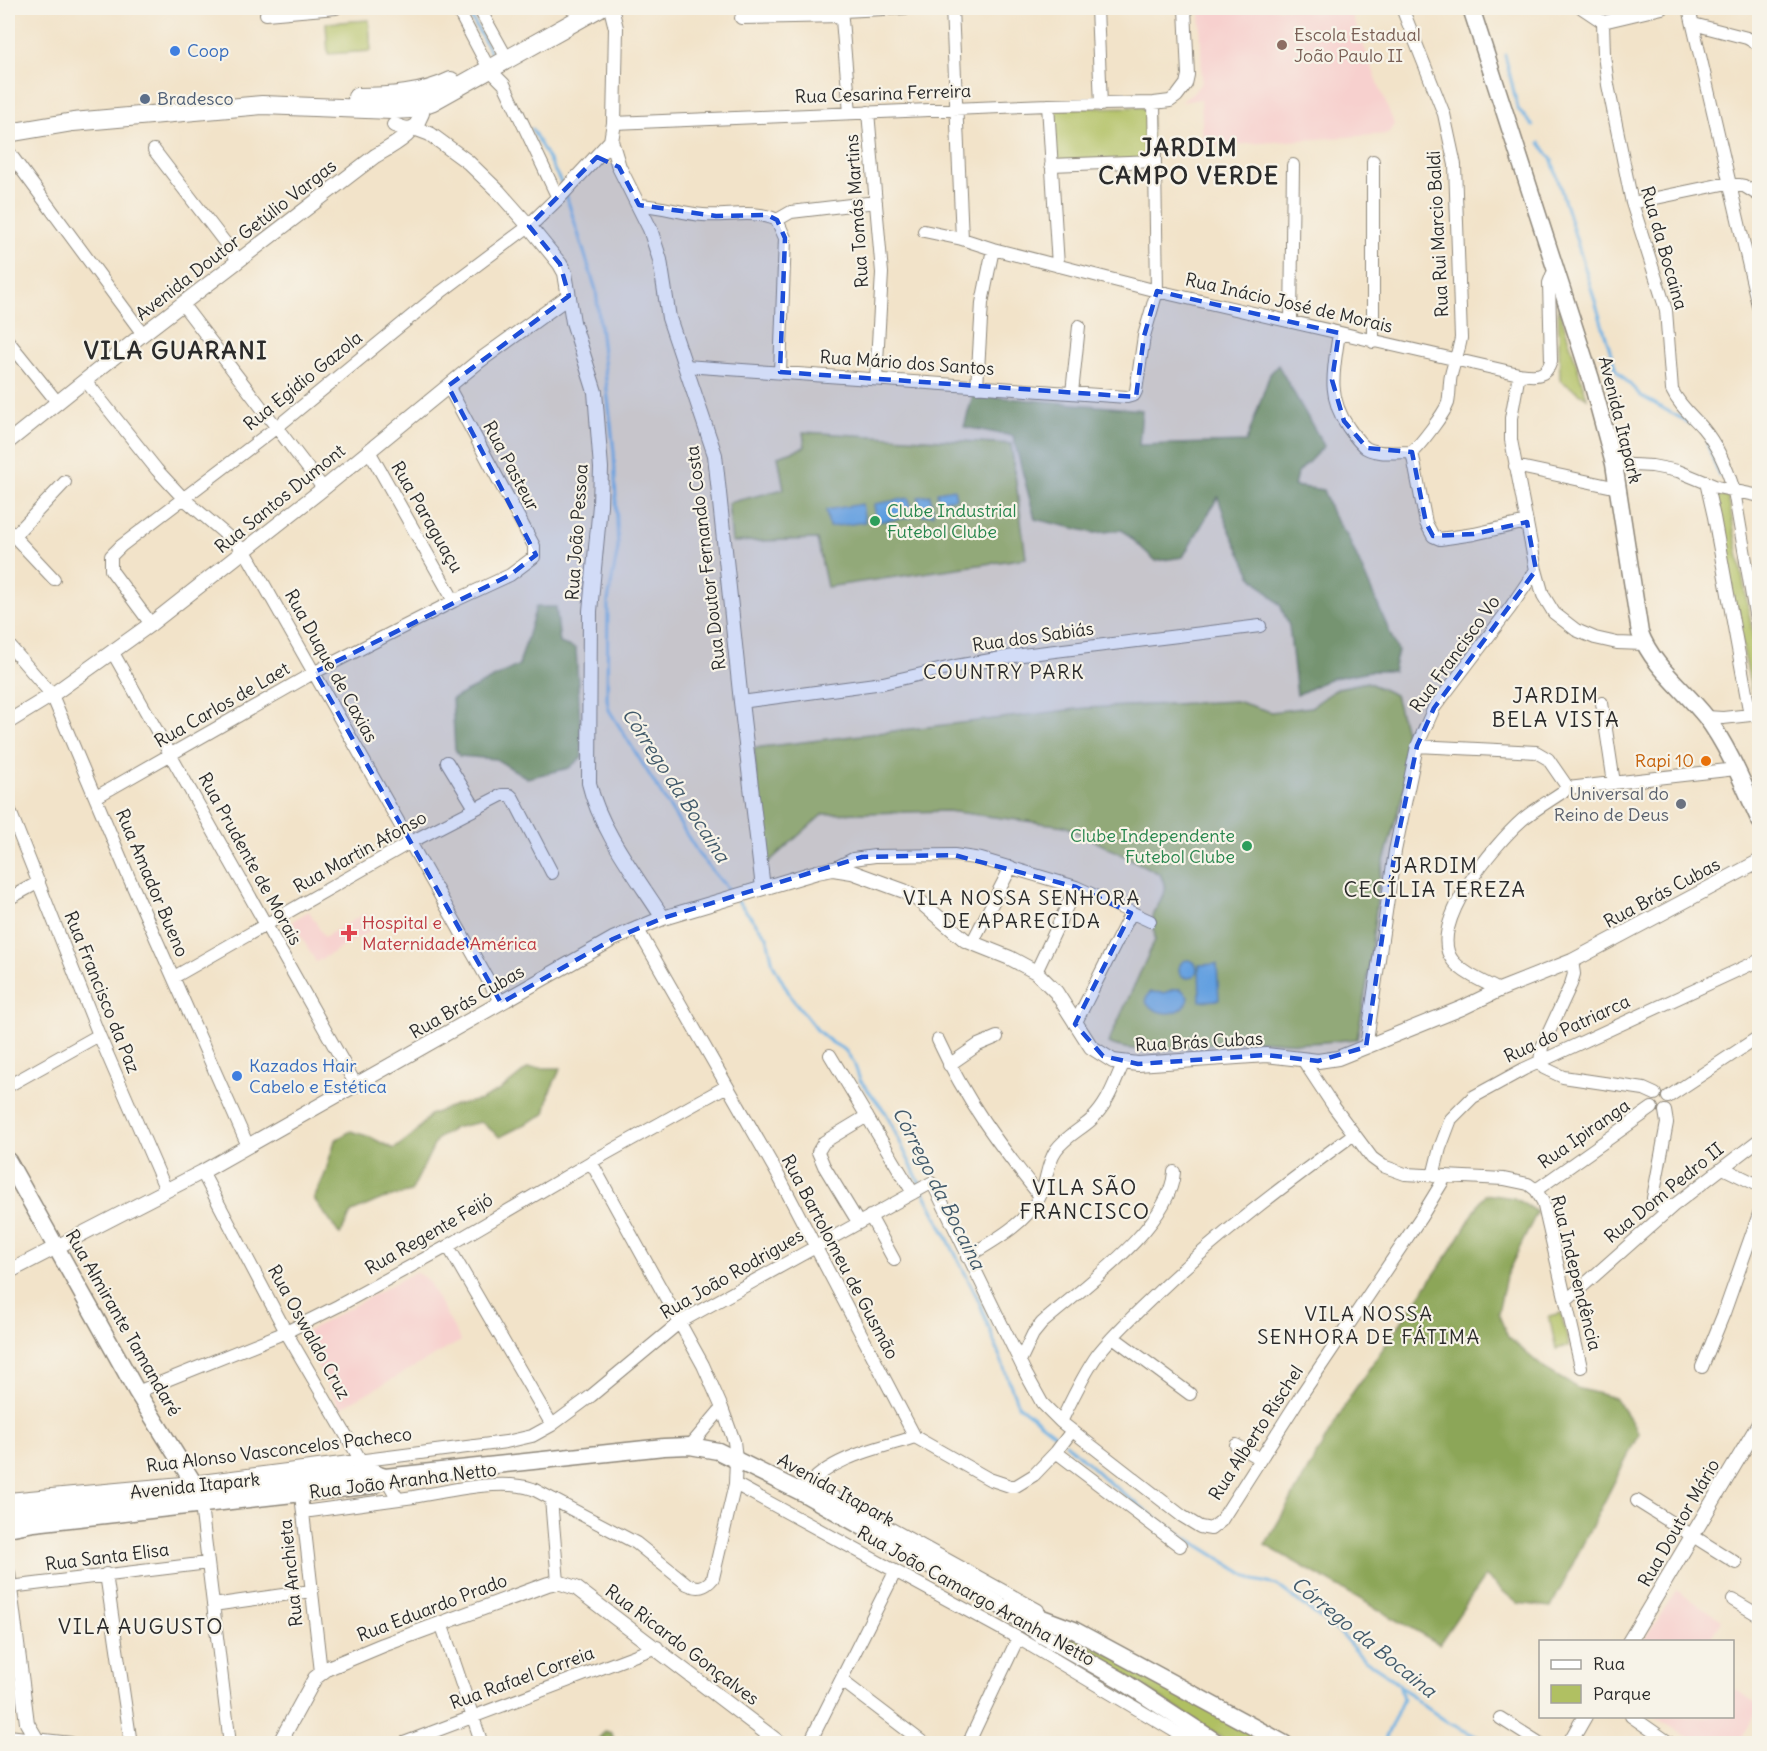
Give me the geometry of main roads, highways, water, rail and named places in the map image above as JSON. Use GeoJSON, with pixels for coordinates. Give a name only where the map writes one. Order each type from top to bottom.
{"type":"FeatureCollection","features":[{"type":"Feature","properties":{"kind":"main road"},"geometry":{"type":"LineString","coordinates":[[8,133],[73,122],[262,105],[393,117],[404,110],[424,105],[583,8]]}},
{"type":"Feature","properties":{"kind":"main road"},"geometry":{"type":"LineString","coordinates":[[393,117],[402,100],[496,61],[599,8]]}},
{"type":"Feature","properties":{"kind":"main road","name":"Avenida Itapark"},"geometry":{"type":"LineString","coordinates":[[1471,8],[1591,379],[1614,464],[1642,638],[1656,660],[1706,717],[1736,769],[1760,821]]}},
{"type":"Feature","properties":{"kind":"main road"},"geometry":{"type":"LineString","coordinates":[[8,128],[72,116],[269,99],[380,97],[436,87]]}},
{"type":"Feature","properties":{"kind":"main road","name":"Rua Almirante Tamandaré"},"geometry":{"type":"LineString","coordinates":[[8,1161],[137,1392],[197,1493]]}},
{"type":"Feature","properties":{"kind":"main road","name":"Avenida Itapark"},"geometry":{"type":"LineString","coordinates":[[10,1506],[197,1493],[373,1473],[385,1477],[664,1447],[690,1446],[718,1451],[806,1488],[997,1603],[1040,1634],[1121,1680],[1219,1743]]}},
{"type":"Feature","properties":{"kind":"main road","name":"Avenida Itapark"},"geometry":{"type":"LineString","coordinates":[[8,1528],[135,1512],[188,1502],[197,1493]]}},
{"type":"Feature","properties":{"kind":"main road"},"geometry":{"type":"LineString","coordinates":[[10,1506],[34,1523]]}},
{"type":"Feature","properties":{"kind":"main road"},"geometry":{"type":"LineString","coordinates":[[997,1603],[1074,1630],[1285,1743]]}},
{"type":"Feature","properties":{"kind":"water"},"geometry":{"type":"Polygon","coordinates":[[[954,489],[956,498],[938,501],[937,492],[954,489]]]}},
{"type":"Feature","properties":{"kind":"water"},"geometry":{"type":"Polygon","coordinates":[[[930,495],[933,514],[921,515],[918,497],[930,495]]]}},
{"type":"Feature","properties":{"kind":"water"},"geometry":{"type":"Polygon","coordinates":[[[909,498],[912,517],[876,522],[874,504],[909,498]]]}},
{"type":"Feature","properties":{"kind":"water"},"geometry":{"type":"Polygon","coordinates":[[[862,504],[865,522],[829,527],[826,510],[862,504]]]}},
{"type":"Feature","properties":{"kind":"water"},"geometry":{"type":"Polygon","coordinates":[[[1188,960],[1194,963],[1197,969],[1194,975],[1188,978],[1182,975],[1179,969],[1182,963],[1188,960]]]}},
{"type":"Feature","properties":{"kind":"water"},"geometry":{"type":"Polygon","coordinates":[[[1217,964],[1219,1000],[1200,1001],[1199,965],[1217,964]]]}},
{"type":"Feature","properties":{"kind":"water"},"geometry":{"type":"Polygon","coordinates":[[[1181,989],[1188,996],[1187,1003],[1178,1011],[1162,1012],[1147,1004],[1146,998],[1150,992],[1164,993],[1181,989]]]}},
{"type":"Feature","properties":{"kind":"waterway","name":"Córrego da Bocaina"},"geometry":{"type":"LineString","coordinates":[[466,8],[495,60]]}},
{"type":"Feature","properties":{"kind":"waterway"},"geometry":{"type":"LineString","coordinates":[[1491,8],[1492,12]]}},
{"type":"Feature","properties":{"kind":"waterway"},"geometry":{"type":"LineString","coordinates":[[1505,55],[1518,109],[1533,126]]}},
{"type":"Feature","properties":{"kind":"waterway","name":"Córrego da Bocaina"},"geometry":{"type":"LineString","coordinates":[[532,129],[563,186]]}},
{"type":"Feature","properties":{"kind":"waterway"},"geometry":{"type":"LineString","coordinates":[[1540,143],[1552,160],[1616,370],[1641,396],[1691,424]]}},
{"type":"Feature","properties":{"kind":"waterway","name":"Córrego da Bocaina"},"geometry":{"type":"LineString","coordinates":[[566,195],[596,290],[614,452],[618,548],[608,601],[607,699],[609,710],[700,856],[732,894]]}},
{"type":"Feature","properties":{"kind":"waterway"},"geometry":{"type":"LineString","coordinates":[[1707,443],[1719,475]]}},
{"type":"Feature","properties":{"kind":"waterway","name":"Córrego da Bocaina"},"geometry":{"type":"LineString","coordinates":[[736,899],[767,937],[773,964],[791,997],[818,1031],[845,1050],[854,1063],[860,1080],[886,1113],[921,1186]]}},
{"type":"Feature","properties":{"kind":"waterway","name":"Córrego da Bocaina"},"geometry":{"type":"LineString","coordinates":[[924,1192],[978,1299],[1018,1405],[1061,1439]]}},
{"type":"Feature","properties":{"kind":"waterway","name":"Córrego da Bocaina"},"geometry":{"type":"LineString","coordinates":[[1066,1443],[1105,1479],[1158,1520],[1254,1580],[1277,1585],[1341,1634],[1362,1658],[1388,1675],[1420,1703],[1449,1723],[1492,1744]]}},
{"type":"Feature","properties":{"kind":"waterway"},"geometry":{"type":"LineString","coordinates":[[1383,1744],[1403,1699],[1399,1684]]}},
{"type":"Feature","properties":{"kind":"place","name":"Escola Estadual João Paulo II"},"geometry":{"type":"Point","coordinates":[1282,45]}},
{"type":"Feature","properties":{"kind":"place","name":"Coop"},"geometry":{"type":"Point","coordinates":[175,51]}},
{"type":"Feature","properties":{"kind":"place","name":"Bradesco"},"geometry":{"type":"Point","coordinates":[145,99]}},
{"type":"Feature","properties":{"kind":"place","name":"Clube Industrial Futebol Clube"},"geometry":{"type":"Point","coordinates":[875,521]}},
{"type":"Feature","properties":{"kind":"place","name":"Rapi 10"},"geometry":{"type":"Point","coordinates":[1706,761]}},
{"type":"Feature","properties":{"kind":"place","name":"Universal do Reino de Deus"},"geometry":{"type":"Point","coordinates":[1681,804]}},
{"type":"Feature","properties":{"kind":"place","name":"Clube Independente Futebol Clube"},"geometry":{"type":"Point","coordinates":[1247,846]}},
{"type":"Feature","properties":{"kind":"place","name":"Hospital e Maternidade América"},"geometry":{"type":"Point","coordinates":[349,933]}},
{"type":"Feature","properties":{"kind":"place","name":"Kazados Hair Cabelo e Estética"},"geometry":{"type":"Point","coordinates":[237,1076]}},
{"type":"Feature","properties":{"kind":"district","name":"JARDIM CAMPO VERDE"},"geometry":{"type":"Point","coordinates":[1189,162]}},
{"type":"Feature","properties":{"kind":"district","name":"VILA GUARANI"},"geometry":{"type":"Point","coordinates":[176,351]}},
{"type":"Feature","properties":{"kind":"district","name":"COUNTRY PARK"},"geometry":{"type":"Point","coordinates":[1004,672]}},
{"type":"Feature","properties":{"kind":"district","name":"JARDIM BELA VISTA"},"geometry":{"type":"Point","coordinates":[1556,708]}},
{"type":"Feature","properties":{"kind":"district","name":"JARDIM CECÍLIA TEREZA"},"geometry":{"type":"Point","coordinates":[1435,878]}},
{"type":"Feature","properties":{"kind":"district","name":"VILA NOSSA SENHORA DE APARECIDA"},"geometry":{"type":"Point","coordinates":[1022,910]}},
{"type":"Feature","properties":{"kind":"district","name":"VILA SÃO FRANCISCO"},"geometry":{"type":"Point","coordinates":[1085,1200]}},
{"type":"Feature","properties":{"kind":"district","name":"VILA NOSSA SENHORA DE FÁTIMA"},"geometry":{"type":"Point","coordinates":[1369,1326]}},
{"type":"Feature","properties":{"kind":"district","name":"VILA AUGUSTO"},"geometry":{"type":"Point","coordinates":[141,1627]}}]}
